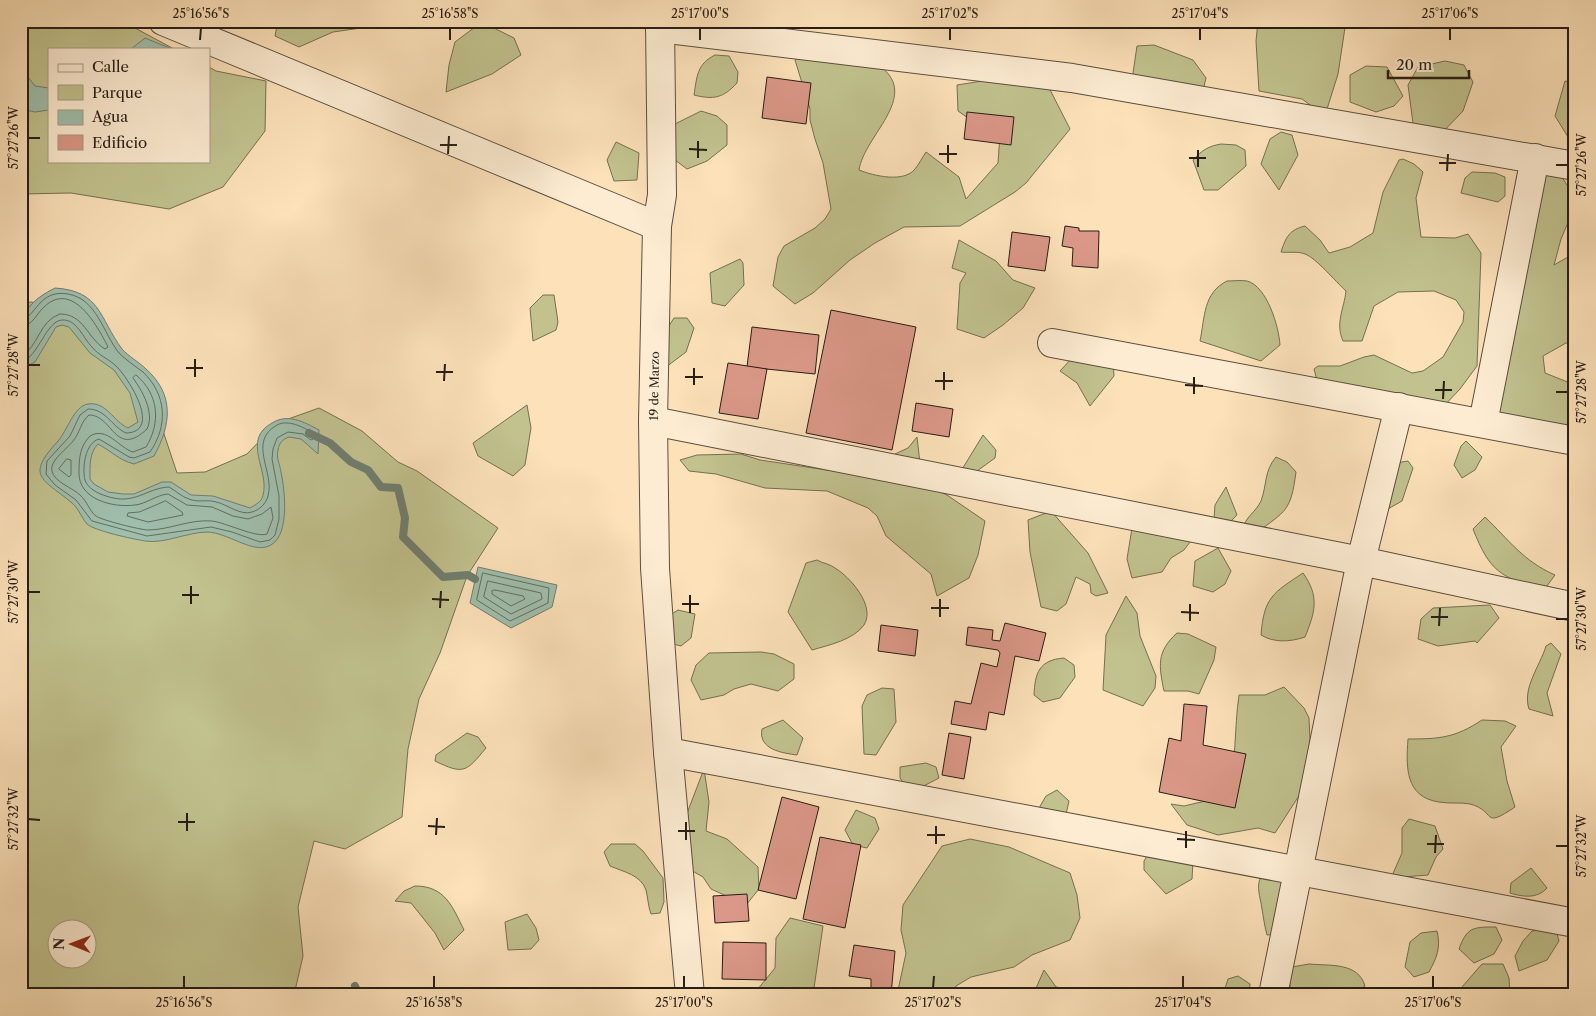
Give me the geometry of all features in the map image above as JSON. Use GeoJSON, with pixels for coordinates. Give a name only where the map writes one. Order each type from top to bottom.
{"type":"FeatureCollection","features":[{"type":"Feature","properties":{"kind":"street"},"geometry":{"type":"LineString","coordinates":[[163,21],[657,226]]}},
{"type":"Feature","properties":{"kind":"street"},"geometry":{"type":"LineString","coordinates":[[660,24],[1072,78],[1575,166]]}},
{"type":"Feature","properties":{"kind":"street","name":"19 de Marzo"},"geometry":{"type":"LineString","coordinates":[[660,24],[662,195],[657,226],[653,422],[655,568],[668,752],[690,995]]}},
{"type":"Feature","properties":{"kind":"street"},"geometry":{"type":"LineString","coordinates":[[1484,423],[1535,158]]}},
{"type":"Feature","properties":{"kind":"street"},"geometry":{"type":"LineString","coordinates":[[1052,342],[1575,441]]}},
{"type":"Feature","properties":{"kind":"street"},"geometry":{"type":"LineString","coordinates":[[1273,995],[1361,561],[1399,407]]}},
{"type":"Feature","properties":{"kind":"street"},"geometry":{"type":"LineString","coordinates":[[653,422],[1361,561],[1575,607]]}},
{"type":"Feature","properties":{"kind":"street"},"geometry":{"type":"LineString","coordinates":[[668,752],[1575,922]]}},
{"type":"Feature","properties":{"kind":"green space"},"geometry":{"type":"Polygon","coordinates":[[[21,21],[122,21],[172,48],[48,48],[48,162],[210,162],[210,68],[216,71],[266,81],[265,131],[223,187],[169,209],[71,193],[21,194],[21,21]]]}},
{"type":"Feature","properties":{"kind":"green space"},"geometry":{"type":"Polygon","coordinates":[[[278,21],[376,21],[361,28],[333,32],[299,47],[275,36],[278,21]]]}},
{"type":"Feature","properties":{"kind":"green space"},"geometry":{"type":"Polygon","coordinates":[[[717,21],[799,21],[774,30],[717,21]]]}},
{"type":"Feature","properties":{"kind":"green space"},"geometry":{"type":"Polygon","coordinates":[[[1258,21],[1346,21],[1338,74],[1327,109],[1320,112],[1302,99],[1259,91],[1256,41],[1258,21]]]}},
{"type":"Feature","properties":{"kind":"green space"},"geometry":{"type":"Polygon","coordinates":[[[475,27],[492,27],[514,38],[521,55],[492,74],[446,92],[449,65],[455,42],[475,27]]]}},
{"type":"Feature","properties":{"kind":"green space"},"geometry":{"type":"Polygon","coordinates":[[[1154,45],[1193,60],[1206,78],[1201,99],[1152,98],[1133,73],[1137,46],[1154,45]]]}},
{"type":"Feature","properties":{"kind":"green space"},"geometry":{"type":"Polygon","coordinates":[[[715,55],[729,56],[738,72],[737,83],[723,95],[707,97],[694,95],[697,76],[701,67],[715,55]]]}},
{"type":"Feature","properties":{"kind":"green space"},"geometry":{"type":"Polygon","coordinates":[[[800,55],[881,67],[891,79],[895,91],[892,104],[863,157],[859,170],[873,174],[889,177],[904,176],[916,167],[926,152],[959,177],[966,199],[998,163],[1000,134],[958,111],[957,85],[1033,73],[1043,76],[1070,129],[1026,183],[1015,192],[960,226],[904,227],[850,260],[813,293],[795,304],[773,286],[778,257],[784,246],[815,228],[825,219],[831,209],[823,163],[810,120],[810,109],[795,60],[800,55]]]}},
{"type":"Feature","properties":{"kind":"green space"},"geometry":{"type":"Polygon","coordinates":[[[1445,61],[1464,65],[1473,82],[1463,111],[1439,136],[1414,131],[1408,85],[1418,67],[1445,61]]]}},
{"type":"Feature","properties":{"kind":"green space"},"geometry":{"type":"Polygon","coordinates":[[[1366,66],[1387,67],[1403,96],[1394,106],[1376,112],[1350,102],[1350,75],[1366,66]]]}},
{"type":"Feature","properties":{"kind":"green space"},"geometry":{"type":"Polygon","coordinates":[[[1565,81],[1575,83],[1575,134],[1568,137],[1555,116],[1565,81]]]}},
{"type":"Feature","properties":{"kind":"green space"},"geometry":{"type":"Polygon","coordinates":[[[701,111],[717,116],[727,125],[727,145],[707,161],[687,169],[675,160],[671,126],[701,111]]]}},
{"type":"Feature","properties":{"kind":"green space"},"geometry":{"type":"Polygon","coordinates":[[[1281,132],[1292,135],[1298,155],[1279,190],[1261,164],[1270,139],[1281,132]]]}},
{"type":"Feature","properties":{"kind":"green space"},"geometry":{"type":"Polygon","coordinates":[[[616,142],[639,153],[637,180],[614,181],[607,160],[616,142]]]}},
{"type":"Feature","properties":{"kind":"green space"},"geometry":{"type":"Polygon","coordinates":[[[1221,144],[1236,145],[1245,150],[1246,166],[1218,190],[1204,190],[1193,160],[1206,149],[1221,144]]]}},
{"type":"Feature","properties":{"kind":"green space"},"geometry":{"type":"Polygon","coordinates":[[[1521,153],[1562,177],[1575,198],[1575,206],[1561,239],[1554,265],[1575,253],[1575,344],[1566,343],[1543,356],[1545,373],[1575,385],[1575,429],[1499,433],[1481,386],[1512,258],[1521,153]]]}},
{"type":"Feature","properties":{"kind":"green space"},"geometry":{"type":"Polygon","coordinates":[[[1403,159],[1414,164],[1423,172],[1416,198],[1421,237],[1455,238],[1468,234],[1481,253],[1477,366],[1460,389],[1443,407],[1321,395],[1314,369],[1318,366],[1340,366],[1374,355],[1412,373],[1423,371],[1443,357],[1463,322],[1464,312],[1456,300],[1434,291],[1398,292],[1374,306],[1362,341],[1343,341],[1340,322],[1346,291],[1309,256],[1299,253],[1281,252],[1289,235],[1305,226],[1320,240],[1329,253],[1350,247],[1373,233],[1383,192],[1399,160],[1403,159]]]}},
{"type":"Feature","properties":{"kind":"green space"},"geometry":{"type":"Polygon","coordinates":[[[1472,172],[1495,173],[1505,177],[1505,196],[1498,202],[1461,193],[1465,178],[1472,172]]]}},
{"type":"Feature","properties":{"kind":"green space"},"geometry":{"type":"Polygon","coordinates":[[[959,240],[996,261],[1013,280],[1035,288],[1023,308],[984,338],[957,329],[960,283],[966,273],[952,268],[959,240]]]}},
{"type":"Feature","properties":{"kind":"green space"},"geometry":{"type":"Polygon","coordinates":[[[740,259],[743,263],[744,285],[725,306],[712,303],[710,273],[740,259]]]}},
{"type":"Feature","properties":{"kind":"green space"},"geometry":{"type":"Polygon","coordinates":[[[1227,281],[1247,281],[1254,284],[1271,308],[1280,345],[1261,361],[1200,341],[1204,315],[1209,299],[1219,286],[1227,281]]]}},
{"type":"Feature","properties":{"kind":"green space"},"geometry":{"type":"Polygon","coordinates":[[[543,295],[554,295],[558,322],[556,330],[533,341],[530,308],[543,295]]]}},
{"type":"Feature","properties":{"kind":"green space"},"geometry":{"type":"Polygon","coordinates":[[[32,302],[131,361],[162,428],[177,473],[205,472],[247,454],[277,423],[319,408],[362,431],[398,462],[417,471],[498,528],[467,576],[440,653],[419,699],[408,749],[402,817],[345,849],[314,841],[298,907],[303,956],[294,995],[21,995],[21,303],[32,302]]]}},
{"type":"Feature","properties":{"kind":"green space"},"geometry":{"type":"Polygon","coordinates":[[[674,318],[687,318],[694,328],[686,352],[666,367],[653,351],[674,318]]]}},
{"type":"Feature","properties":{"kind":"green space"},"geometry":{"type":"Polygon","coordinates":[[[1072,358],[1113,361],[1114,376],[1090,406],[1077,383],[1060,371],[1072,358]]]}},
{"type":"Feature","properties":{"kind":"green space"},"geometry":{"type":"Polygon","coordinates":[[[527,405],[531,428],[525,465],[513,476],[478,456],[473,443],[527,405]]]}},
{"type":"Feature","properties":{"kind":"green space"},"geometry":{"type":"Polygon","coordinates":[[[983,435],[996,450],[995,458],[977,471],[961,471],[983,435]]]}},
{"type":"Feature","properties":{"kind":"green space"},"geometry":{"type":"Polygon","coordinates":[[[917,437],[921,472],[895,454],[908,448],[917,437]]]}},
{"type":"Feature","properties":{"kind":"green space"},"geometry":{"type":"Polygon","coordinates":[[[1466,441],[1482,457],[1475,470],[1462,478],[1454,465],[1461,446],[1466,441]]]}},
{"type":"Feature","properties":{"kind":"green space"},"geometry":{"type":"Polygon","coordinates":[[[741,454],[760,460],[887,479],[906,477],[947,495],[985,521],[978,555],[969,578],[937,596],[931,574],[886,536],[877,516],[868,508],[827,491],[765,488],[716,474],[689,471],[680,460],[697,455],[741,454]]]}},
{"type":"Feature","properties":{"kind":"green space"},"geometry":{"type":"Polygon","coordinates":[[[1276,457],[1287,462],[1296,472],[1289,503],[1281,514],[1256,533],[1242,530],[1243,525],[1261,501],[1269,468],[1276,457]]]}},
{"type":"Feature","properties":{"kind":"green space"},"geometry":{"type":"Polygon","coordinates":[[[1408,461],[1413,468],[1402,501],[1386,510],[1396,463],[1408,461]]]}},
{"type":"Feature","properties":{"kind":"green space"},"geometry":{"type":"Polygon","coordinates":[[[1226,487],[1237,515],[1226,526],[1214,519],[1215,505],[1226,487]]]}},
{"type":"Feature","properties":{"kind":"green space"},"geometry":{"type":"Polygon","coordinates":[[[1051,511],[1088,553],[1108,593],[1096,596],[1091,593],[1090,584],[1076,577],[1066,604],[1057,611],[1041,607],[1030,552],[1028,520],[1051,511]]]}},
{"type":"Feature","properties":{"kind":"green space"},"geometry":{"type":"Polygon","coordinates":[[[1485,517],[1525,557],[1555,575],[1544,590],[1517,581],[1498,571],[1491,564],[1473,529],[1485,517]]]}},
{"type":"Feature","properties":{"kind":"green space"},"geometry":{"type":"Polygon","coordinates":[[[1133,522],[1199,530],[1184,550],[1171,558],[1162,572],[1132,578],[1127,559],[1133,522]]]}},
{"type":"Feature","properties":{"kind":"green space"},"geometry":{"type":"Polygon","coordinates":[[[1218,548],[1231,571],[1225,584],[1213,592],[1193,586],[1195,561],[1218,548]]]}},
{"type":"Feature","properties":{"kind":"green space"},"geometry":{"type":"Polygon","coordinates":[[[817,560],[833,567],[848,578],[864,601],[867,617],[864,625],[854,635],[812,650],[788,612],[806,563],[817,560]]]}},
{"type":"Feature","properties":{"kind":"green space"},"geometry":{"type":"Polygon","coordinates":[[[1303,573],[1314,597],[1313,612],[1305,637],[1282,641],[1266,638],[1261,635],[1262,622],[1272,597],[1277,591],[1303,573]]]}},
{"type":"Feature","properties":{"kind":"green space"},"geometry":{"type":"Polygon","coordinates":[[[1126,596],[1137,613],[1140,636],[1156,676],[1155,688],[1143,706],[1103,690],[1106,635],[1126,596]]]}},
{"type":"Feature","properties":{"kind":"green space"},"geometry":{"type":"Polygon","coordinates":[[[1490,605],[1499,618],[1477,643],[1475,641],[1438,646],[1418,639],[1421,619],[1433,608],[1490,605]]]}},
{"type":"Feature","properties":{"kind":"green space"},"geometry":{"type":"Polygon","coordinates":[[[678,610],[695,614],[691,638],[681,646],[669,643],[662,620],[678,610]]]}},
{"type":"Feature","properties":{"kind":"green space"},"geometry":{"type":"Polygon","coordinates":[[[1177,633],[1188,634],[1216,647],[1214,660],[1199,694],[1188,691],[1164,691],[1160,667],[1162,653],[1177,633]]]}},
{"type":"Feature","properties":{"kind":"green space"},"geometry":{"type":"Polygon","coordinates":[[[1551,643],[1561,654],[1547,693],[1553,716],[1529,709],[1527,701],[1533,677],[1546,646],[1551,643]]]}},
{"type":"Feature","properties":{"kind":"green space"},"geometry":{"type":"Polygon","coordinates":[[[761,652],[774,654],[794,664],[794,679],[778,691],[751,684],[734,689],[724,695],[701,700],[691,680],[696,665],[709,653],[761,652]]]}},
{"type":"Feature","properties":{"kind":"green space"},"geometry":{"type":"Polygon","coordinates":[[[1064,658],[1074,665],[1075,677],[1060,698],[1043,702],[1034,695],[1037,674],[1049,662],[1064,658]]]}},
{"type":"Feature","properties":{"kind":"green space"},"geometry":{"type":"Polygon","coordinates":[[[1284,687],[1304,708],[1309,718],[1311,763],[1302,791],[1275,833],[1258,828],[1218,835],[1187,825],[1171,804],[1184,806],[1227,796],[1234,758],[1239,695],[1265,695],[1284,687]]]}},
{"type":"Feature","properties":{"kind":"green space"},"geometry":{"type":"Polygon","coordinates":[[[882,688],[894,689],[896,722],[876,755],[864,754],[862,706],[867,695],[882,688]]]}},
{"type":"Feature","properties":{"kind":"green space"},"geometry":{"type":"Polygon","coordinates":[[[783,720],[803,738],[797,755],[773,749],[764,742],[762,729],[783,720]]]}},
{"type":"Feature","properties":{"kind":"green space"},"geometry":{"type":"Polygon","coordinates":[[[1482,720],[1505,721],[1516,726],[1501,747],[1507,781],[1515,807],[1493,818],[1478,807],[1470,804],[1443,803],[1428,799],[1414,787],[1408,770],[1408,739],[1429,739],[1455,734],[1482,720]]]}},
{"type":"Feature","properties":{"kind":"green space"},"geometry":{"type":"Polygon","coordinates":[[[467,733],[478,737],[486,748],[474,762],[464,769],[459,769],[435,761],[436,755],[467,733]]]}},
{"type":"Feature","properties":{"kind":"green space"},"geometry":{"type":"Polygon","coordinates":[[[926,763],[936,767],[939,778],[910,793],[900,778],[900,767],[926,763]]]}},
{"type":"Feature","properties":{"kind":"green space"},"geometry":{"type":"Polygon","coordinates":[[[704,769],[709,802],[706,831],[727,839],[758,867],[759,889],[746,905],[711,889],[703,877],[675,861],[686,816],[704,769]]]}},
{"type":"Feature","properties":{"kind":"green space"},"geometry":{"type":"Polygon","coordinates":[[[1057,790],[1069,801],[1065,819],[1039,808],[1046,796],[1057,790]]]}},
{"type":"Feature","properties":{"kind":"green space"},"geometry":{"type":"Polygon","coordinates":[[[856,810],[875,818],[879,829],[867,848],[853,845],[845,830],[856,810]]]}},
{"type":"Feature","properties":{"kind":"green space"},"geometry":{"type":"Polygon","coordinates":[[[1409,819],[1435,826],[1443,849],[1436,857],[1428,875],[1391,878],[1402,853],[1402,828],[1409,819]]]}},
{"type":"Feature","properties":{"kind":"green space"},"geometry":{"type":"Polygon","coordinates":[[[970,839],[1009,847],[1070,873],[1077,895],[1080,918],[1070,940],[1032,955],[1014,967],[971,977],[956,986],[954,995],[897,995],[906,953],[901,930],[903,905],[942,846],[970,839]]]}},
{"type":"Feature","properties":{"kind":"green space"},"geometry":{"type":"Polygon","coordinates":[[[611,844],[635,844],[643,851],[663,878],[664,902],[660,913],[651,914],[644,885],[636,877],[610,866],[604,852],[611,844]]]}},
{"type":"Feature","properties":{"kind":"green space"},"geometry":{"type":"Polygon","coordinates":[[[1150,851],[1193,861],[1192,879],[1166,894],[1144,870],[1144,861],[1150,851]]]}},
{"type":"Feature","properties":{"kind":"green space"},"geometry":{"type":"Polygon","coordinates":[[[1281,864],[1288,933],[1267,935],[1259,895],[1259,883],[1263,874],[1281,864]]]}},
{"type":"Feature","properties":{"kind":"green space"},"geometry":{"type":"Polygon","coordinates":[[[1531,868],[1547,888],[1539,894],[1530,896],[1510,893],[1511,883],[1531,868]]]}},
{"type":"Feature","properties":{"kind":"green space"},"geometry":{"type":"Polygon","coordinates":[[[415,886],[434,889],[441,894],[456,913],[464,930],[444,950],[435,933],[411,903],[395,901],[404,891],[415,886]]]}},
{"type":"Feature","properties":{"kind":"green space"},"geometry":{"type":"Polygon","coordinates":[[[527,914],[536,928],[539,940],[531,949],[508,950],[505,922],[527,914]]]}},
{"type":"Feature","properties":{"kind":"green space"},"geometry":{"type":"Polygon","coordinates":[[[790,918],[823,926],[813,995],[753,995],[775,968],[776,938],[790,918]]]}},
{"type":"Feature","properties":{"kind":"green space"},"geometry":{"type":"Polygon","coordinates":[[[1496,927],[1502,940],[1494,954],[1474,963],[1459,949],[1468,932],[1476,928],[1496,927]]]}},
{"type":"Feature","properties":{"kind":"green space"},"geometry":{"type":"Polygon","coordinates":[[[1556,930],[1559,941],[1547,960],[1519,971],[1515,956],[1523,941],[1532,931],[1556,930]]]}},
{"type":"Feature","properties":{"kind":"green space"},"geometry":{"type":"Polygon","coordinates":[[[1437,931],[1438,947],[1432,967],[1429,972],[1414,977],[1405,967],[1410,942],[1421,933],[1437,931]]]}},
{"type":"Feature","properties":{"kind":"green space"},"geometry":{"type":"Polygon","coordinates":[[[1309,964],[1350,969],[1361,978],[1365,986],[1356,992],[1291,995],[1289,973],[1292,967],[1309,964]]]}},
{"type":"Feature","properties":{"kind":"green space"},"geometry":{"type":"Polygon","coordinates":[[[1482,964],[1503,964],[1509,978],[1510,995],[1455,995],[1482,964]]]}},
{"type":"Feature","properties":{"kind":"green space"},"geometry":{"type":"Polygon","coordinates":[[[1044,970],[1056,987],[1106,995],[1033,995],[1044,970]]]}},
{"type":"Feature","properties":{"kind":"green space"},"geometry":{"type":"Polygon","coordinates":[[[1238,976],[1250,984],[1249,995],[1223,995],[1228,979],[1238,976]]]}},
{"type":"Feature","properties":{"kind":"water"},"geometry":{"type":"Polygon","coordinates":[[[145,38],[170,48],[132,48],[145,38]]]}},
{"type":"Feature","properties":{"kind":"water"},"geometry":{"type":"Polygon","coordinates":[[[21,68],[35,86],[48,88],[48,110],[35,112],[21,109],[21,68]]]}},
{"type":"Feature","properties":{"kind":"water"},"geometry":{"type":"Polygon","coordinates":[[[55,288],[82,294],[90,300],[103,317],[122,349],[143,366],[155,379],[162,389],[166,400],[167,422],[154,456],[134,464],[119,458],[98,444],[93,451],[90,479],[94,484],[108,492],[134,494],[162,482],[171,482],[191,495],[213,496],[250,508],[260,501],[263,495],[263,476],[257,447],[258,438],[263,430],[278,420],[290,419],[319,430],[318,454],[301,439],[289,437],[279,445],[277,456],[285,502],[283,526],[274,543],[259,548],[223,535],[208,532],[160,541],[145,541],[115,534],[87,524],[74,505],[46,482],[41,476],[42,462],[75,414],[83,406],[94,404],[100,406],[128,428],[138,422],[130,393],[114,370],[90,353],[69,327],[62,325],[56,327],[35,362],[21,369],[22,321],[32,304],[55,288]]]}},
{"type":"Feature","properties":{"kind":"water"},"geometry":{"type":"Polygon","coordinates":[[[478,567],[557,585],[552,607],[511,628],[470,603],[478,567]]]}},
{"type":"Feature","properties":{"kind":"building"},"geometry":{"type":"Polygon","coordinates":[[[767,77],[811,83],[806,124],[762,118],[767,77]]]}},
{"type":"Feature","properties":{"kind":"building"},"geometry":{"type":"Polygon","coordinates":[[[967,112],[1014,117],[1011,145],[964,139],[967,112]]]}},
{"type":"Feature","properties":{"kind":"building"},"geometry":{"type":"Polygon","coordinates":[[[1065,226],[1079,228],[1079,231],[1099,231],[1098,268],[1072,266],[1073,248],[1062,246],[1065,226]]]}},
{"type":"Feature","properties":{"kind":"building"},"geometry":{"type":"Polygon","coordinates":[[[1012,232],[1050,237],[1045,271],[1008,266],[1012,232]]]}},
{"type":"Feature","properties":{"kind":"building"},"geometry":{"type":"Polygon","coordinates":[[[831,310],[916,327],[892,450],[806,433],[831,310]]]}},
{"type":"Feature","properties":{"kind":"building"},"geometry":{"type":"Polygon","coordinates":[[[752,327],[819,335],[815,374],[747,367],[752,327]]]}},
{"type":"Feature","properties":{"kind":"building"},"geometry":{"type":"Polygon","coordinates":[[[728,363],[767,369],[758,419],[719,413],[728,363]]]}},
{"type":"Feature","properties":{"kind":"building"},"geometry":{"type":"Polygon","coordinates":[[[916,403],[953,409],[949,437],[912,431],[916,403]]]}},
{"type":"Feature","properties":{"kind":"building"},"geometry":{"type":"Polygon","coordinates":[[[1005,623],[1046,633],[1039,661],[1015,656],[1004,715],[989,712],[986,730],[951,724],[955,701],[971,704],[981,663],[997,667],[1000,653],[998,650],[966,645],[968,627],[993,630],[992,640],[1000,641],[1005,623]]]}},
{"type":"Feature","properties":{"kind":"building"},"geometry":{"type":"Polygon","coordinates":[[[881,625],[918,630],[915,656],[878,651],[881,625]]]}},
{"type":"Feature","properties":{"kind":"building"},"geometry":{"type":"Polygon","coordinates":[[[1184,704],[1207,706],[1203,745],[1246,754],[1235,808],[1159,792],[1169,738],[1181,741],[1184,704]]]}},
{"type":"Feature","properties":{"kind":"building"},"geometry":{"type":"Polygon","coordinates":[[[949,733],[971,737],[964,779],[942,775],[949,733]]]}},
{"type":"Feature","properties":{"kind":"building"},"geometry":{"type":"Polygon","coordinates":[[[782,797],[819,807],[796,899],[758,890],[782,797]]]}},
{"type":"Feature","properties":{"kind":"building"},"geometry":{"type":"Polygon","coordinates":[[[820,837],[861,845],[845,928],[803,919],[820,837]]]}},
{"type":"Feature","properties":{"kind":"building"},"geometry":{"type":"Polygon","coordinates":[[[747,894],[749,921],[715,923],[713,896],[747,894]]]}},
{"type":"Feature","properties":{"kind":"building"},"geometry":{"type":"Polygon","coordinates":[[[723,942],[766,943],[766,980],[722,979],[723,942]]]}},
{"type":"Feature","properties":{"kind":"building"},"geometry":{"type":"Polygon","coordinates":[[[854,945],[895,951],[891,995],[871,995],[871,979],[849,976],[854,945]]]}},
{"type":"Feature","properties":{"kind":"waterway"},"geometry":{"type":"LineString","coordinates":[[309,433],[330,443],[351,462],[368,470],[381,487],[398,488],[405,518],[403,537],[443,577],[468,575],[475,579]]}},
{"type":"Feature","properties":{"kind":"waterway"},"geometry":{"type":"LineString","coordinates":[[355,986],[359,995]]}}]}
